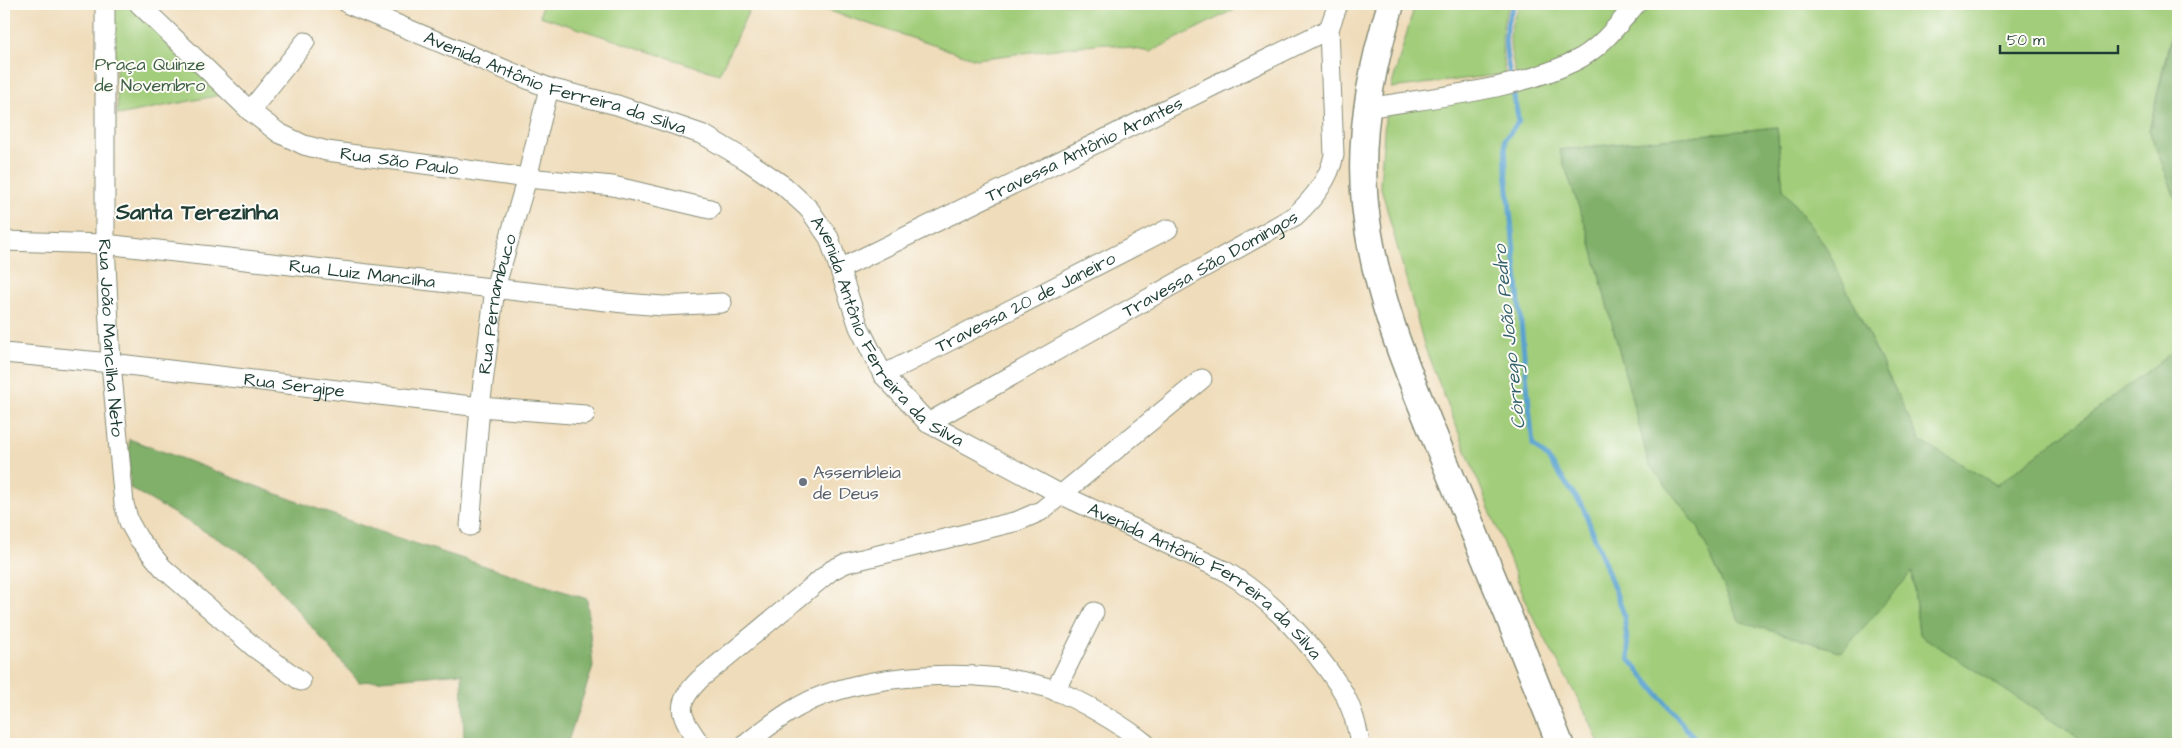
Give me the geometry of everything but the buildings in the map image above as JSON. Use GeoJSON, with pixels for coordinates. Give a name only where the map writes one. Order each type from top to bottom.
{"type":"FeatureCollection","features":[{"type":"Feature","properties":{"kind":"highway"},"geometry":{"type":"LineString","coordinates":[[1391,4],[1381,35],[1367,108],[1363,150],[1365,205],[1379,279],[1409,373],[1560,744]]}},
{"type":"Feature","properties":{"kind":"street","name":"Rua João Mancilha Neto"},"geometry":{"type":"LineString","coordinates":[[105,4],[105,244],[111,363],[124,504],[129,522],[138,538],[163,568],[255,648],[301,681]]}},
{"type":"Feature","properties":{"kind":"street","name":"Rua São Paulo"},"geometry":{"type":"LineString","coordinates":[[139,4],[250,111],[280,133],[304,145],[327,151],[527,178],[613,186],[710,209]]}},
{"type":"Feature","properties":{"kind":"street","name":"Avenida Antônio Ferreira da Silva"},"geometry":{"type":"LineString","coordinates":[[348,4],[549,88],[663,120],[704,134],[784,186],[809,209],[830,238],[859,327],[883,375],[928,423],[1060,494],[1225,571],[1250,586],[1274,607],[1341,688],[1356,722],[1360,744]]}},
{"type":"Feature","properties":{"kind":"street","name":"Travessa São Domingos"},"geometry":{"type":"LineString","coordinates":[[928,423],[1295,216],[1311,201],[1331,169],[1334,155],[1329,29],[1338,4]]}},
{"type":"Feature","properties":{"kind":"street"},"geometry":{"type":"LineString","coordinates":[[1367,108],[1484,88],[1538,75],[1568,63],[1606,38],[1636,4]]}},
{"type":"Feature","properties":{"kind":"street","name":"Travessa Antônio Arantes"},"geometry":{"type":"LineString","coordinates":[[840,269],[1329,29]]}},
{"type":"Feature","properties":{"kind":"street"},"geometry":{"type":"LineString","coordinates":[[250,111],[305,42]]}},
{"type":"Feature","properties":{"kind":"street","name":"Rua Pernambuco"},"geometry":{"type":"LineString","coordinates":[[470,526],[480,407],[495,288],[527,178],[549,88]]}},
{"type":"Feature","properties":{"kind":"street","name":"Travessa 20 de Janeiro"},"geometry":{"type":"LineString","coordinates":[[883,375],[1168,228]]}},
{"type":"Feature","properties":{"kind":"street","name":"Rua Luiz Mancilha"},"geometry":{"type":"LineString","coordinates":[[4,241],[105,244],[663,306],[722,303]]}},
{"type":"Feature","properties":{"kind":"street","name":"Rua Sergipe"},"geometry":{"type":"LineString","coordinates":[[4,353],[111,363],[480,407],[585,415]]}},
{"type":"Feature","properties":{"kind":"street"},"geometry":{"type":"LineString","coordinates":[[700,744],[686,724],[682,708],[686,693],[832,570],[846,563],[1018,521],[1041,510],[1202,379]]}},
{"type":"Feature","properties":{"kind":"street"},"geometry":{"type":"LineString","coordinates":[[1055,691],[1094,612]]}},
{"type":"Feature","properties":{"kind":"street"},"geometry":{"type":"LineString","coordinates":[[746,744],[798,706],[829,693],[890,680],[955,676],[1019,681],[1055,691],[1129,730],[1146,744]]}},
{"type":"Feature","properties":{"kind":"green space","name":"Praça Quinze de Novembro"},"geometry":{"type":"Polygon","coordinates":[[[112,4],[128,4],[221,95],[118,115],[112,4]]]}},
{"type":"Feature","properties":{"kind":"green space"},"geometry":{"type":"Polygon","coordinates":[[[542,4],[752,4],[719,74],[540,16],[542,4]]]}},
{"type":"Feature","properties":{"kind":"green space"},"geometry":{"type":"Polygon","coordinates":[[[808,4],[1245,4],[1150,52],[1103,43],[976,59],[808,4]]]}},
{"type":"Feature","properties":{"kind":"green space"},"geometry":{"type":"Polygon","coordinates":[[[1415,4],[1511,4],[1504,21],[1502,38],[1505,74],[1391,88],[1415,4]]]}},
{"type":"Feature","properties":{"kind":"green space"},"geometry":{"type":"Polygon","coordinates":[[[1521,4],[2178,4],[2149,130],[2178,205],[2178,348],[1997,485],[1920,441],[1826,247],[1783,189],[1777,127],[1559,150],[1589,236],[1649,464],[1698,527],[1739,621],[1912,572],[1919,634],[2088,744],[1599,744],[1590,721],[1530,611],[1425,348],[1380,184],[1386,107],[1520,89],[1510,46],[1510,36],[1515,15],[1521,4]]]}},
{"type":"Feature","properties":{"kind":"green space"},"geometry":{"type":"Polygon","coordinates":[[[2178,8],[2178,205],[2149,130],[2178,8]]]}},
{"type":"Feature","properties":{"kind":"green space"},"geometry":{"type":"Polygon","coordinates":[[[1777,127],[1783,189],[1826,247],[1920,441],[1997,485],[2178,348],[2178,744],[2088,744],[1919,634],[1912,572],[1842,652],[1739,621],[1698,527],[1649,464],[1589,236],[1559,150],[1777,127]]]}},
{"type":"Feature","properties":{"kind":"green space"},"geometry":{"type":"Polygon","coordinates":[[[129,439],[377,531],[587,599],[593,667],[567,744],[464,744],[462,673],[359,682],[254,560],[130,488],[129,439]]]}},
{"type":"Feature","properties":{"kind":"waterway","name":"Córrego João Pedro"},"geometry":{"type":"LineString","coordinates":[[1511,79],[1507,59],[1506,31],[1515,4]]}},
{"type":"Feature","properties":{"kind":"waterway","name":"Córrego João Pedro"},"geometry":{"type":"LineString","coordinates":[[1512,87],[1519,121],[1505,139],[1506,169],[1533,445],[1547,457],[1583,507],[1624,614],[1629,659],[1699,744]]}},
{"type":"Feature","properties":{"kind":"place","name":"Assembleia de Deus"},"geometry":{"type":"Point","coordinates":[803,482]}},
{"type":"Feature","properties":{"kind":"district","name":"Santa Terezinha"},"geometry":{"type":"Point","coordinates":[197,211]}}]}
